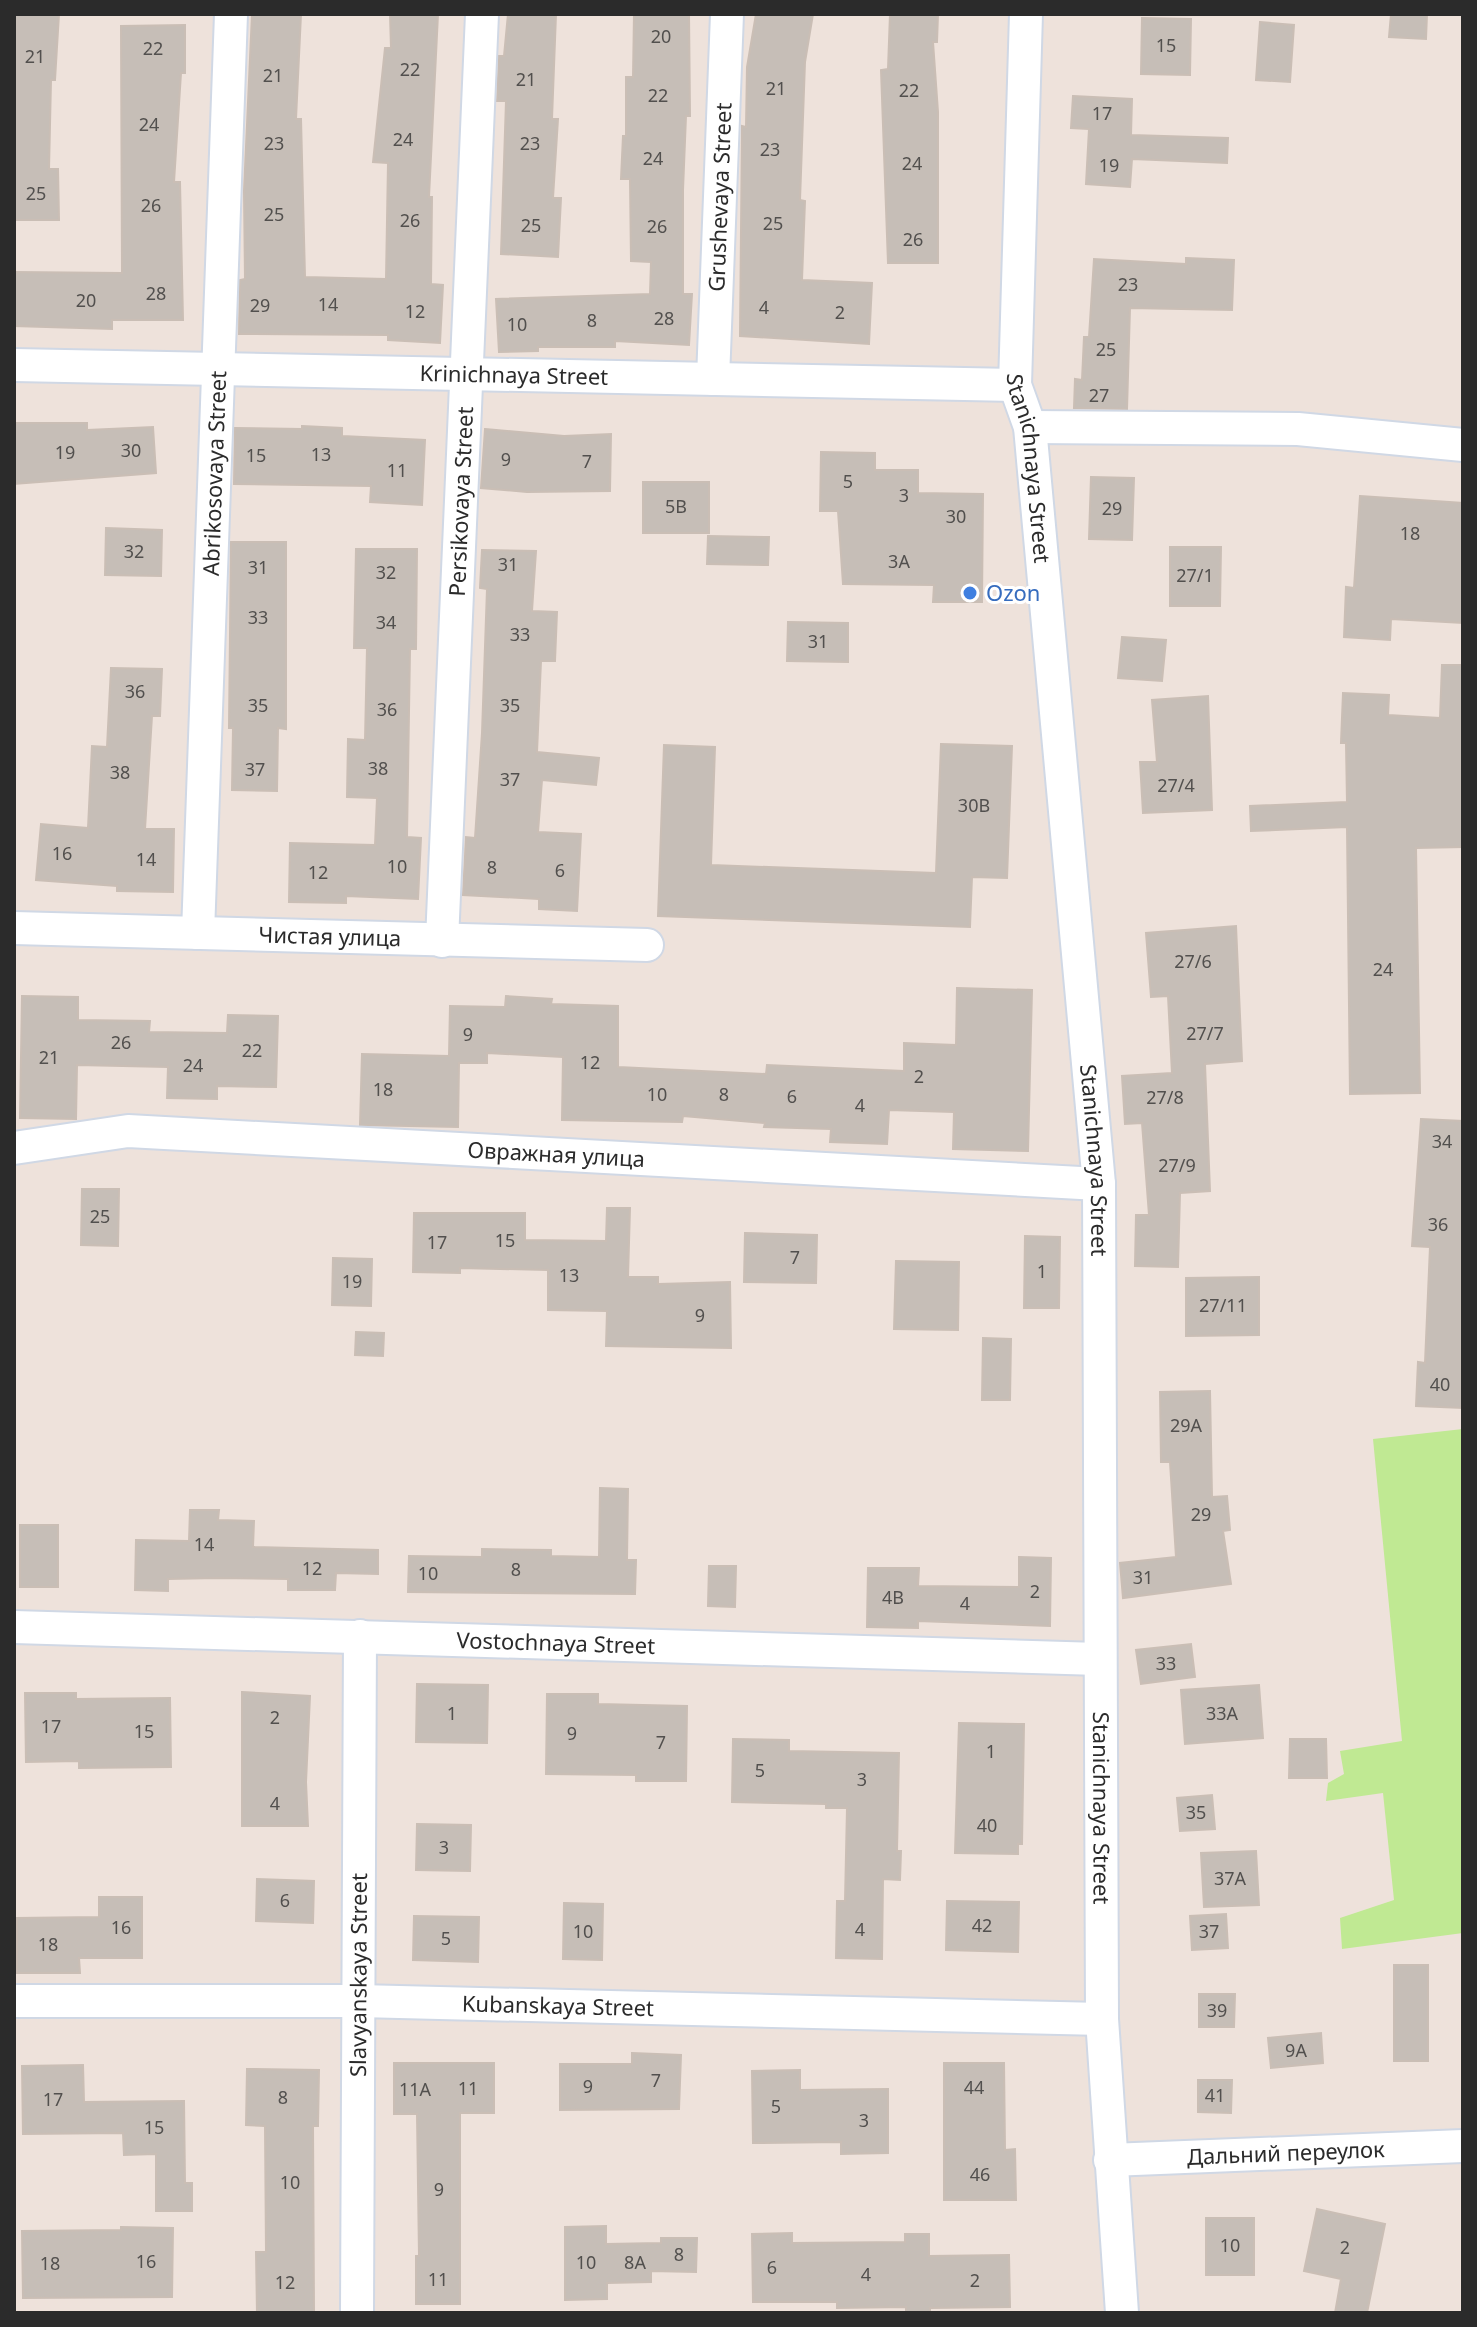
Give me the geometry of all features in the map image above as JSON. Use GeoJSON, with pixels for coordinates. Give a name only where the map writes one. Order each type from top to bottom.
{"type":"FeatureCollection","features":[{"type":"Feature","properties":{"kind":"street","name":"Abrikosovaya Street"},"geometry":{"type":"LineString","coordinates":[[198,933],[231,14]]}},
{"type":"Feature","properties":{"kind":"street","name":"Persikovaya Street"},"geometry":{"type":"LineString","coordinates":[[442,941],[482,14]]}},
{"type":"Feature","properties":{"kind":"street","name":"Grushevaya Street"},"geometry":{"type":"LineString","coordinates":[[713,379],[727,14]]}},
{"type":"Feature","properties":{"kind":"street","name":"Stanichnaya Street"},"geometry":{"type":"LineString","coordinates":[[1026,14],[1015,385],[1030,427],[1099,1184],[1102,2019],[1122,2313]]}},
{"type":"Feature","properties":{"kind":"street","name":"Krinichnaya Street"},"geometry":{"type":"LineString","coordinates":[[14,365],[1015,385]]}},
{"type":"Feature","properties":{"kind":"street"},"geometry":{"type":"LineString","coordinates":[[1030,427],[1298,429],[1463,445]]}},
{"type":"Feature","properties":{"kind":"street","name":"Чистая улица"},"geometry":{"type":"LineString","coordinates":[[14,928],[647,945]]}},
{"type":"Feature","properties":{"kind":"street","name":"Овражная улица"},"geometry":{"type":"LineString","coordinates":[[14,1148],[128,1131],[1099,1184]]}},
{"type":"Feature","properties":{"kind":"street","name":"Vostochnaya Street"},"geometry":{"type":"LineString","coordinates":[[14,1627],[1099,1659]]}},
{"type":"Feature","properties":{"kind":"street","name":"Slavyanskaya Street"},"geometry":{"type":"LineString","coordinates":[[357,2313],[360,1636]]}},
{"type":"Feature","properties":{"kind":"street","name":"Kubanskaya Street"},"geometry":{"type":"LineString","coordinates":[[14,2001],[359,2001],[1102,2019]]}},
{"type":"Feature","properties":{"kind":"street","name":"Дальний переулок"},"geometry":{"type":"LineString","coordinates":[[1110,2160],[1463,2146]]}},
{"type":"Feature","properties":{"kind":"green space"},"geometry":{"type":"Polygon","coordinates":[[[1463,1429],[1463,1933],[1342,1949],[1340,1918],[1394,1900],[1383,1793],[1326,1801],[1328,1783],[1344,1774],[1340,1751],[1402,1741],[1373,1439],[1463,1429]]]}},
{"type":"Feature","properties":{"kind":"building"},"geometry":{"type":"Polygon","coordinates":[[[14,14],[59,14],[55,80],[51,80],[49,169],[58,169],[59,220],[14,220],[14,14]]]}},
{"type":"Feature","properties":{"kind":"building"},"geometry":{"type":"Polygon","coordinates":[[[252,14],[301,14],[296,119],[301,119],[305,277],[386,279],[388,163],[373,162],[385,48],[391,48],[390,14],[438,14],[429,197],[432,197],[431,284],[443,285],[440,343],[388,340],[388,335],[239,334],[240,280],[245,279],[244,191],[252,14]]]}},
{"type":"Feature","properties":{"kind":"building"},"geometry":{"type":"Polygon","coordinates":[[[508,14],[556,14],[552,119],[558,119],[553,198],[561,198],[558,257],[501,254],[506,101],[497,101],[499,56],[504,56],[508,14]]]}},
{"type":"Feature","properties":{"kind":"building"},"geometry":{"type":"Polygon","coordinates":[[[634,14],[689,14],[690,116],[686,116],[683,190],[683,294],[692,294],[689,345],[615,341],[615,347],[538,347],[538,351],[499,352],[496,299],[650,294],[651,262],[631,261],[630,179],[621,179],[623,136],[626,136],[626,77],[633,77],[634,14]]]}},
{"type":"Feature","properties":{"kind":"building"},"geometry":{"type":"Polygon","coordinates":[[[756,14],[813,14],[805,62],[800,200],[805,201],[802,280],[872,283],[869,344],[740,336],[742,126],[746,127],[747,67],[756,14]]]}},
{"type":"Feature","properties":{"kind":"building"},"geometry":{"type":"Polygon","coordinates":[[[890,14],[938,14],[937,42],[933,42],[938,112],[938,263],[888,263],[881,70],[888,69],[890,14]]]}},
{"type":"Feature","properties":{"kind":"building"},"geometry":{"type":"Polygon","coordinates":[[[1391,14],[1427,14],[1426,39],[1389,37],[1391,14]]]}},
{"type":"Feature","properties":{"kind":"building"},"geometry":{"type":"Polygon","coordinates":[[[1142,18],[1191,19],[1190,75],[1141,74],[1142,18]]]}},
{"type":"Feature","properties":{"kind":"building"},"geometry":{"type":"Polygon","coordinates":[[[1260,22],[1294,25],[1290,82],[1256,80],[1260,22]]]}},
{"type":"Feature","properties":{"kind":"building"},"geometry":{"type":"Polygon","coordinates":[[[185,25],[185,73],[181,73],[174,182],[180,182],[183,320],[112,320],[112,329],[14,326],[14,272],[122,273],[121,26],[185,25]]]}},
{"type":"Feature","properties":{"kind":"building"},"geometry":{"type":"Polygon","coordinates":[[[1073,96],[1132,99],[1131,135],[1228,138],[1227,163],[1132,159],[1130,187],[1086,184],[1089,129],[1071,128],[1073,96]]]}},
{"type":"Feature","properties":{"kind":"building"},"geometry":{"type":"Polygon","coordinates":[[[1186,258],[1234,260],[1232,310],[1130,308],[1127,409],[1074,408],[1075,379],[1082,380],[1084,337],[1089,337],[1094,259],[1186,264],[1186,258]]]}},
{"type":"Feature","properties":{"kind":"building"},"geometry":{"type":"Polygon","coordinates":[[[14,423],[87,423],[87,430],[153,427],[156,473],[14,484],[14,423]]]}},
{"type":"Feature","properties":{"kind":"building"},"geometry":{"type":"Polygon","coordinates":[[[302,426],[342,428],[342,436],[425,440],[422,505],[370,502],[371,486],[234,484],[235,428],[302,429],[302,426]]]}},
{"type":"Feature","properties":{"kind":"building"},"geometry":{"type":"Polygon","coordinates":[[[485,429],[564,436],[611,434],[610,491],[527,492],[481,488],[485,429]]]}},
{"type":"Feature","properties":{"kind":"building"},"geometry":{"type":"Polygon","coordinates":[[[821,452],[875,453],[875,470],[918,470],[918,493],[983,494],[982,602],[933,602],[934,585],[843,584],[838,511],[820,511],[821,452]]]}},
{"type":"Feature","properties":{"kind":"building"},"geometry":{"type":"Polygon","coordinates":[[[1091,477],[1134,478],[1132,540],[1089,539],[1091,477]]]}},
{"type":"Feature","properties":{"kind":"building"},"geometry":{"type":"Polygon","coordinates":[[[643,482],[709,482],[709,533],[643,533],[643,482]]]}},
{"type":"Feature","properties":{"kind":"building"},"geometry":{"type":"Polygon","coordinates":[[[1360,496],[1463,503],[1463,623],[1391,619],[1390,640],[1344,637],[1346,587],[1354,588],[1360,496]]]}},
{"type":"Feature","properties":{"kind":"building"},"geometry":{"type":"Polygon","coordinates":[[[106,528],[162,530],[161,576],[105,575],[106,528]]]}},
{"type":"Feature","properties":{"kind":"building"},"geometry":{"type":"Polygon","coordinates":[[[708,536],[769,537],[768,565],[707,564],[708,536]]]}},
{"type":"Feature","properties":{"kind":"building"},"geometry":{"type":"Polygon","coordinates":[[[231,542],[286,542],[286,729],[278,728],[277,791],[232,790],[233,728],[229,728],[231,542]]]}},
{"type":"Feature","properties":{"kind":"building"},"geometry":{"type":"Polygon","coordinates":[[[1170,547],[1221,547],[1220,606],[1170,606],[1170,547]]]}},
{"type":"Feature","properties":{"kind":"building"},"geometry":{"type":"Polygon","coordinates":[[[356,549],[417,549],[416,649],[410,649],[407,837],[421,838],[418,899],[346,896],[346,903],[289,902],[290,843],[375,845],[377,798],[347,797],[348,739],[365,740],[367,648],[354,648],[356,549]]]}},
{"type":"Feature","properties":{"kind":"building"},"geometry":{"type":"Polygon","coordinates":[[[482,550],[536,551],[532,611],[557,612],[555,661],[541,661],[537,752],[599,758],[596,785],[542,780],[538,832],[581,834],[577,911],[539,909],[539,899],[463,895],[466,837],[475,838],[482,733],[487,589],[480,588],[482,550]]]}},
{"type":"Feature","properties":{"kind":"building"},"geometry":{"type":"Polygon","coordinates":[[[788,622],[848,623],[848,662],[787,661],[788,622]]]}},
{"type":"Feature","properties":{"kind":"building"},"geometry":{"type":"Polygon","coordinates":[[[1122,637],[1166,640],[1162,681],[1118,678],[1122,637]]]}},
{"type":"Feature","properties":{"kind":"building"},"geometry":{"type":"Polygon","coordinates":[[[1442,665],[1463,665],[1463,847],[1416,848],[1420,1093],[1350,1094],[1347,827],[1251,831],[1250,806],[1347,802],[1346,743],[1341,743],[1343,693],[1389,695],[1388,715],[1440,718],[1442,665]]]}},
{"type":"Feature","properties":{"kind":"building"},"geometry":{"type":"Polygon","coordinates":[[[111,668],[162,669],[160,716],[152,716],[145,829],[174,829],[173,892],[117,891],[117,886],[36,880],[41,824],[88,828],[92,746],[107,747],[111,668]]]}},
{"type":"Feature","properties":{"kind":"building"},"geometry":{"type":"Polygon","coordinates":[[[1208,696],[1212,810],[1143,813],[1140,762],[1157,762],[1152,700],[1208,696]]]}},
{"type":"Feature","properties":{"kind":"building"},"geometry":{"type":"Polygon","coordinates":[[[941,744],[1012,746],[1007,878],[972,877],[970,927],[658,916],[664,745],[715,747],[711,865],[936,873],[941,744]]]}},
{"type":"Feature","properties":{"kind":"building"},"geometry":{"type":"Polygon","coordinates":[[[1236,926],[1242,1061],[1205,1064],[1210,1191],[1180,1193],[1178,1267],[1135,1266],[1136,1215],[1149,1215],[1142,1123],[1125,1124],[1122,1076],[1172,1073],[1168,996],[1151,997],[1146,933],[1236,926]]]}},
{"type":"Feature","properties":{"kind":"building"},"geometry":{"type":"Polygon","coordinates":[[[957,988],[1032,990],[1028,1151],[953,1149],[954,1112],[889,1110],[887,1144],[830,1142],[831,1129],[764,1127],[765,1123],[683,1116],[682,1122],[562,1120],[563,1057],[487,1053],[487,1063],[459,1063],[458,1127],[360,1125],[362,1054],[449,1056],[450,1006],[505,1007],[506,996],[552,999],[551,1004],[618,1006],[618,1067],[766,1074],[767,1065],[904,1071],[904,1043],[956,1045],[957,988]]]}},
{"type":"Feature","properties":{"kind":"building"},"geometry":{"type":"Polygon","coordinates":[[[22,996],[78,997],[78,1020],[150,1021],[149,1032],[227,1033],[228,1015],[278,1016],[276,1087],[217,1086],[217,1099],[167,1098],[168,1067],[77,1065],[76,1119],[20,1118],[22,996]]]}},
{"type":"Feature","properties":{"kind":"building"},"geometry":{"type":"Polygon","coordinates":[[[1421,1119],[1463,1121],[1463,1408],[1416,1406],[1418,1362],[1425,1363],[1430,1247],[1412,1246],[1421,1119]]]}},
{"type":"Feature","properties":{"kind":"building"},"geometry":{"type":"Polygon","coordinates":[[[82,1189],[119,1189],[118,1246],[81,1245],[82,1189]]]}},
{"type":"Feature","properties":{"kind":"building"},"geometry":{"type":"Polygon","coordinates":[[[607,1208],[630,1208],[628,1277],[658,1277],[658,1284],[730,1282],[731,1348],[606,1346],[607,1311],[548,1310],[548,1270],[460,1268],[460,1273],[413,1272],[414,1213],[525,1213],[525,1240],[606,1241],[607,1208]]]}},
{"type":"Feature","properties":{"kind":"building"},"geometry":{"type":"Polygon","coordinates":[[[745,1233],[817,1235],[816,1283],[744,1282],[745,1233]]]}},
{"type":"Feature","properties":{"kind":"building"},"geometry":{"type":"Polygon","coordinates":[[[1025,1236],[1060,1237],[1059,1308],[1024,1308],[1025,1236]]]}},
{"type":"Feature","properties":{"kind":"building"},"geometry":{"type":"Polygon","coordinates":[[[333,1258],[372,1259],[371,1306],[332,1305],[333,1258]]]}},
{"type":"Feature","properties":{"kind":"building"},"geometry":{"type":"Polygon","coordinates":[[[896,1261],[959,1262],[958,1330],[894,1329],[896,1261]]]}},
{"type":"Feature","properties":{"kind":"building"},"geometry":{"type":"Polygon","coordinates":[[[1259,1277],[1259,1335],[1186,1336],[1186,1278],[1259,1277]]]}},
{"type":"Feature","properties":{"kind":"building"},"geometry":{"type":"Polygon","coordinates":[[[356,1332],[384,1333],[383,1356],[355,1355],[356,1332]]]}},
{"type":"Feature","properties":{"kind":"building"},"geometry":{"type":"Polygon","coordinates":[[[983,1338],[1011,1339],[1010,1400],[982,1400],[983,1338]]]}},
{"type":"Feature","properties":{"kind":"building"},"geometry":{"type":"Polygon","coordinates":[[[1210,1391],[1212,1497],[1227,1496],[1230,1530],[1223,1531],[1231,1584],[1123,1598],[1120,1563],[1176,1557],[1170,1462],[1161,1462],[1160,1392],[1210,1391]]]}},
{"type":"Feature","properties":{"kind":"building"},"geometry":{"type":"Polygon","coordinates":[[[600,1488],[628,1489],[627,1560],[636,1560],[635,1594],[408,1592],[409,1556],[482,1557],[482,1549],[551,1550],[551,1556],[599,1557],[600,1488]]]}},
{"type":"Feature","properties":{"kind":"building"},"geometry":{"type":"Polygon","coordinates":[[[190,1510],[219,1510],[218,1520],[254,1521],[253,1547],[378,1550],[378,1574],[336,1573],[335,1590],[288,1590],[288,1579],[217,1578],[168,1579],[168,1591],[135,1590],[136,1540],[189,1541],[190,1510]]]}},
{"type":"Feature","properties":{"kind":"building"},"geometry":{"type":"Polygon","coordinates":[[[20,1525],[58,1525],[58,1587],[20,1587],[20,1525]]]}},
{"type":"Feature","properties":{"kind":"building"},"geometry":{"type":"Polygon","coordinates":[[[1019,1557],[1051,1558],[1050,1626],[918,1621],[918,1628],[867,1627],[868,1568],[919,1568],[918,1586],[1019,1587],[1019,1557]]]}},
{"type":"Feature","properties":{"kind":"building"},"geometry":{"type":"Polygon","coordinates":[[[709,1566],[736,1566],[735,1607],[708,1606],[709,1566]]]}},
{"type":"Feature","properties":{"kind":"building"},"geometry":{"type":"Polygon","coordinates":[[[1191,1644],[1195,1677],[1141,1684],[1136,1650],[1191,1644]]]}},
{"type":"Feature","properties":{"kind":"building"},"geometry":{"type":"Polygon","coordinates":[[[417,1684],[488,1685],[487,1743],[416,1742],[417,1684]]]}},
{"type":"Feature","properties":{"kind":"building"},"geometry":{"type":"Polygon","coordinates":[[[1259,1685],[1263,1738],[1185,1744],[1181,1690],[1259,1685]]]}},
{"type":"Feature","properties":{"kind":"building"},"geometry":{"type":"Polygon","coordinates":[[[242,1692],[310,1696],[306,1782],[308,1826],[242,1826],[242,1692]]]}},
{"type":"Feature","properties":{"kind":"building"},"geometry":{"type":"Polygon","coordinates":[[[25,1693],[76,1693],[76,1699],[170,1698],[171,1767],[79,1768],[79,1761],[26,1762],[25,1693]]]}},
{"type":"Feature","properties":{"kind":"building"},"geometry":{"type":"Polygon","coordinates":[[[547,1694],[598,1694],[598,1704],[687,1706],[686,1781],[636,1781],[636,1775],[546,1774],[547,1694]]]}},
{"type":"Feature","properties":{"kind":"building"},"geometry":{"type":"Polygon","coordinates":[[[959,1723],[1024,1724],[1022,1844],[1018,1844],[1018,1854],[955,1853],[959,1723]]]}},
{"type":"Feature","properties":{"kind":"building"},"geometry":{"type":"Polygon","coordinates":[[[733,1739],[789,1740],[789,1751],[899,1753],[897,1851],[901,1851],[900,1880],[883,1879],[882,1959],[836,1958],[837,1901],[845,1901],[847,1808],[826,1808],[826,1804],[732,1802],[733,1739]]]}},
{"type":"Feature","properties":{"kind":"building"},"geometry":{"type":"Polygon","coordinates":[[[1290,1739],[1326,1739],[1327,1778],[1289,1778],[1290,1739]]]}},
{"type":"Feature","properties":{"kind":"building"},"geometry":{"type":"Polygon","coordinates":[[[1212,1795],[1215,1829],[1180,1831],[1177,1798],[1212,1795]]]}},
{"type":"Feature","properties":{"kind":"building"},"geometry":{"type":"Polygon","coordinates":[[[417,1824],[471,1825],[470,1871],[416,1870],[417,1824]]]}},
{"type":"Feature","properties":{"kind":"building"},"geometry":{"type":"Polygon","coordinates":[[[1256,1851],[1259,1905],[1204,1907],[1201,1853],[1256,1851]]]}},
{"type":"Feature","properties":{"kind":"building"},"geometry":{"type":"Polygon","coordinates":[[[257,1879],[314,1881],[313,1923],[256,1921],[257,1879]]]}},
{"type":"Feature","properties":{"kind":"building"},"geometry":{"type":"Polygon","coordinates":[[[99,1897],[142,1897],[142,1958],[79,1958],[80,1973],[17,1973],[17,1918],[99,1917],[99,1897]]]}},
{"type":"Feature","properties":{"kind":"building"},"geometry":{"type":"Polygon","coordinates":[[[947,1901],[1019,1902],[1018,1952],[946,1950],[947,1901]]]}},
{"type":"Feature","properties":{"kind":"building"},"geometry":{"type":"Polygon","coordinates":[[[564,1903],[603,1904],[602,1960],[563,1959],[564,1903]]]}},
{"type":"Feature","properties":{"kind":"building"},"geometry":{"type":"Polygon","coordinates":[[[1226,1914],[1228,1948],[1192,1950],[1190,1916],[1226,1914]]]}},
{"type":"Feature","properties":{"kind":"building"},"geometry":{"type":"Polygon","coordinates":[[[414,1916],[479,1917],[478,1962],[413,1960],[414,1916]]]}},
{"type":"Feature","properties":{"kind":"building"},"geometry":{"type":"Polygon","coordinates":[[[1394,1965],[1428,1965],[1428,2061],[1394,2061],[1394,1965]]]}},
{"type":"Feature","properties":{"kind":"building"},"geometry":{"type":"Polygon","coordinates":[[[1199,1994],[1235,1994],[1234,2027],[1199,2027],[1199,1994]]]}},
{"type":"Feature","properties":{"kind":"building"},"geometry":{"type":"Polygon","coordinates":[[[1321,2033],[1323,2063],[1271,2068],[1268,2038],[1321,2033]]]}},
{"type":"Feature","properties":{"kind":"building"},"geometry":{"type":"Polygon","coordinates":[[[632,2053],[681,2055],[679,2109],[560,2110],[560,2064],[632,2064],[632,2053]]]}},
{"type":"Feature","properties":{"kind":"building"},"geometry":{"type":"Polygon","coordinates":[[[394,2063],[494,2063],[494,2113],[460,2113],[460,2304],[416,2304],[416,2256],[419,2256],[417,2114],[394,2114],[394,2063]]]}},
{"type":"Feature","properties":{"kind":"building"},"geometry":{"type":"Polygon","coordinates":[[[944,2063],[1004,2063],[1005,2150],[1015,2149],[1016,2200],[944,2200],[944,2063]]]}},
{"type":"Feature","properties":{"kind":"building"},"geometry":{"type":"Polygon","coordinates":[[[83,2065],[84,2102],[184,2101],[185,2183],[192,2183],[192,2211],[156,2211],[156,2154],[124,2155],[123,2133],[23,2134],[22,2066],[83,2065]]]}},
{"type":"Feature","properties":{"kind":"building"},"geometry":{"type":"Polygon","coordinates":[[[247,2069],[319,2070],[318,2126],[313,2126],[314,2313],[257,2313],[256,2252],[266,2252],[265,2126],[246,2125],[247,2069]]]}},
{"type":"Feature","properties":{"kind":"building"},"geometry":{"type":"Polygon","coordinates":[[[800,2070],[800,2090],[888,2089],[888,2153],[841,2154],[841,2142],[753,2143],[752,2071],[800,2070]]]}},
{"type":"Feature","properties":{"kind":"building"},"geometry":{"type":"Polygon","coordinates":[[[1198,2080],[1232,2080],[1231,2113],[1198,2112],[1198,2080]]]}},
{"type":"Feature","properties":{"kind":"building"},"geometry":{"type":"Polygon","coordinates":[[[1317,2209],[1385,2224],[1367,2313],[1335,2313],[1341,2279],[1304,2271],[1317,2209]]]}},
{"type":"Feature","properties":{"kind":"building"},"geometry":{"type":"Polygon","coordinates":[[[1206,2218],[1254,2218],[1254,2275],[1206,2275],[1206,2218]]]}},
{"type":"Feature","properties":{"kind":"building"},"geometry":{"type":"Polygon","coordinates":[[[606,2226],[606,2244],[661,2243],[661,2238],[697,2238],[696,2272],[651,2271],[651,2282],[607,2283],[607,2299],[565,2300],[565,2227],[606,2226]]]}},
{"type":"Feature","properties":{"kind":"building"},"geometry":{"type":"Polygon","coordinates":[[[121,2227],[173,2228],[172,2297],[23,2298],[22,2231],[121,2230],[121,2227]]]}},
{"type":"Feature","properties":{"kind":"building"},"geometry":{"type":"Polygon","coordinates":[[[792,2233],[792,2243],[905,2242],[905,2234],[929,2234],[929,2256],[1009,2255],[1010,2307],[930,2308],[930,2313],[906,2313],[906,2307],[837,2308],[837,2302],[753,2302],[752,2234],[792,2233]]]}},
{"type":"Feature","properties":{"kind":"place","name":"Ozon"},"geometry":{"type":"Point","coordinates":[970,593]}}]}
